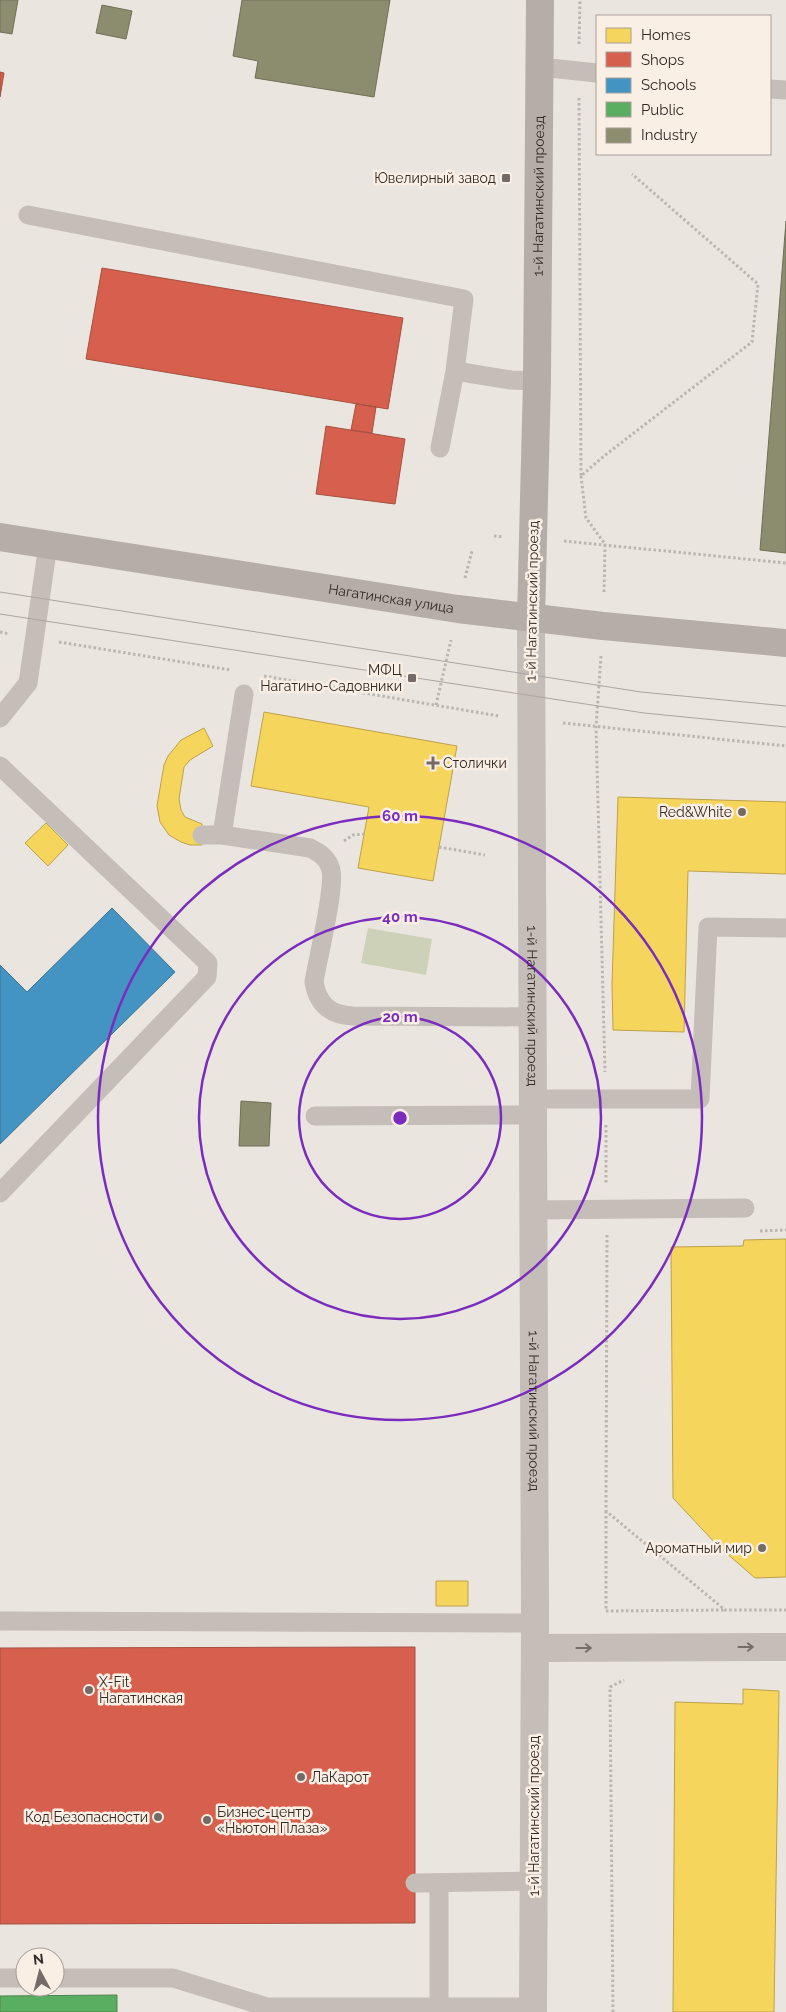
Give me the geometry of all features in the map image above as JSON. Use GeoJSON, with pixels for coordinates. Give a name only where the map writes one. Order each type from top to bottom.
{"type":"FeatureCollection","features":[{"type":"Feature","properties":{"kind":"street","name":"1-й Нагатинский проезд"},"geometry":{"type":"LineString","coordinates":[[533,2010],[535,1636],[530,719],[537,381],[540,0]]}},
{"type":"Feature","properties":{"kind":"street","name":"Нагатинская улица"},"geometry":{"type":"LineString","coordinates":[[0,537],[458,609],[786,642]]}},
{"type":"Feature","properties":{"kind":"street"},"geometry":{"type":"LineString","coordinates":[[535,1636],[648,1647],[786,1647]]}},
{"type":"Feature","properties":{"kind":"lane"},"geometry":{"type":"LineString","coordinates":[[540,67],[588,72]]}},
{"type":"Feature","properties":{"kind":"lane"},"geometry":{"type":"LineString","coordinates":[[771,89],[786,90]]}},
{"type":"Feature","properties":{"kind":"lane"},"geometry":{"type":"LineString","coordinates":[[28,215],[464,299],[455,371],[440,448]]}},
{"type":"Feature","properties":{"kind":"lane"},"geometry":{"type":"LineString","coordinates":[[455,371],[511,380],[537,381]]}},
{"type":"Feature","properties":{"kind":"lane"},"geometry":{"type":"LineString","coordinates":[[0,718],[28,683],[48,545]]}},
{"type":"Feature","properties":{"kind":"lane"},"geometry":{"type":"LineString","coordinates":[[222,835],[244,694]]}},
{"type":"Feature","properties":{"kind":"lane"},"geometry":{"type":"LineString","coordinates":[[0,766],[208,963],[207,977],[0,1193]]}},
{"type":"Feature","properties":{"kind":"lane"},"geometry":{"type":"LineString","coordinates":[[202,835],[222,835],[310,848],[320,853],[327,860],[332,880],[314,982],[317,996],[322,1005],[331,1012],[353,1016],[532,1017]]}},
{"type":"Feature","properties":{"kind":"lane"},"geometry":{"type":"LineString","coordinates":[[315,1116],[700,1098],[708,926],[786,928]]}},
{"type":"Feature","properties":{"kind":"lane"},"geometry":{"type":"LineString","coordinates":[[532,1210],[745,1208]]}},
{"type":"Feature","properties":{"kind":"lane"},"geometry":{"type":"LineString","coordinates":[[0,1621],[535,1636]]}},
{"type":"Feature","properties":{"kind":"lane"},"geometry":{"type":"LineString","coordinates":[[415,1883],[533,1880]]}},
{"type":"Feature","properties":{"kind":"lane"},"geometry":{"type":"LineString","coordinates":[[439,1882],[439,2007]]}},
{"type":"Feature","properties":{"kind":"lane"},"geometry":{"type":"LineString","coordinates":[[0,1978],[15,1978]]}},
{"type":"Feature","properties":{"kind":"lane"},"geometry":{"type":"LineString","coordinates":[[65,1978],[173,1978],[267,2007],[439,2007],[533,2010]]}},
{"type":"Feature","properties":{"kind":"path"},"geometry":{"type":"LineString","coordinates":[[580,0],[588,72],[581,476],[586,518],[605,544],[786,563]]}},
{"type":"Feature","properties":{"kind":"path"},"geometry":{"type":"LineString","coordinates":[[581,476],[604,456],[752,342],[758,284],[632,174]]}},
{"type":"Feature","properties":{"kind":"path"},"geometry":{"type":"LineString","coordinates":[[0,632],[237,672]]}},
{"type":"Feature","properties":{"kind":"path"},"geometry":{"type":"LineString","coordinates":[[256,675],[483,714],[786,746]]}},
{"type":"Feature","properties":{"kind":"path"},"geometry":{"type":"LineString","coordinates":[[439,847],[485,855]]}},
{"type":"Feature","properties":{"kind":"path"},"geometry":{"type":"LineString","coordinates":[[774,1231],[786,1230]]}},
{"type":"Feature","properties":{"kind":"path"},"geometry":{"type":"LineString","coordinates":[[606,1511],[606,1611],[725,1610]]}},
{"type":"Feature","properties":{"kind":"path"},"geometry":{"type":"LineString","coordinates":[[613,2012],[610,1687],[646,1668],[648,1610]]}},
{"type":"Feature","properties":{"kind":"green space"},"geometry":{"type":"Polygon","coordinates":[[[368,928],[432,939],[426,975],[361,963],[368,928]]]}},
{"type":"Feature","properties":{"kind":"building: Homes"},"geometry":{"type":"Polygon","coordinates":[[[264,712],[457,746],[433,881],[358,868],[369,807],[251,786],[264,712]]]}},
{"type":"Feature","properties":{"kind":"building: Homes"},"geometry":{"type":"Polygon","coordinates":[[[204,728],[213,746],[190,760],[184,767],[179,799],[181,810],[185,817],[202,824],[202,845],[190,845],[169,835],[160,822],[157,806],[164,765],[168,756],[181,740],[204,728]]]}},
{"type":"Feature","properties":{"kind":"building: Homes"},"geometry":{"type":"Polygon","coordinates":[[[618,797],[786,802],[786,874],[688,871],[684,1032],[613,1030],[612,984],[618,797]]]}},
{"type":"Feature","properties":{"kind":"building: Homes"},"geometry":{"type":"Polygon","coordinates":[[[46,823],[68,845],[48,866],[25,843],[46,823]]]}},
{"type":"Feature","properties":{"kind":"building: Homes"},"geometry":{"type":"Polygon","coordinates":[[[786,1239],[786,1577],[755,1578],[717,1545],[673,1498],[671,1247],[743,1246],[744,1240],[786,1239]]]}},
{"type":"Feature","properties":{"kind":"building: Homes"},"geometry":{"type":"Polygon","coordinates":[[[436,1581],[468,1581],[468,1606],[436,1606],[436,1581]]]}},
{"type":"Feature","properties":{"kind":"building: Homes"},"geometry":{"type":"Polygon","coordinates":[[[743,1689],[779,1691],[774,2012],[673,2012],[675,1702],[743,1704],[743,1689]]]}},
{"type":"Feature","properties":{"kind":"building: Shops"},"geometry":{"type":"Polygon","coordinates":[[[0,72],[4,73],[0,97],[0,72]]]}},
{"type":"Feature","properties":{"kind":"building: Shops"},"geometry":{"type":"Polygon","coordinates":[[[102,268],[403,318],[388,409],[86,359],[102,268]]]}},
{"type":"Feature","properties":{"kind":"building: Shops"},"geometry":{"type":"Polygon","coordinates":[[[356,404],[376,407],[372,433],[351,430],[356,404]]]}},
{"type":"Feature","properties":{"kind":"building: Shops"},"geometry":{"type":"Polygon","coordinates":[[[326,426],[405,439],[395,504],[316,494],[326,426]]]}},
{"type":"Feature","properties":{"kind":"building: Shops","name":"Бизнес-центр «Ньютон Плаза»"},"geometry":{"type":"Polygon","coordinates":[[[415,1647],[415,1923],[0,1924],[0,1648],[415,1647]]]}},
{"type":"Feature","properties":{"kind":"building: Schools"},"geometry":{"type":"Polygon","coordinates":[[[112,908],[175,972],[0,1144],[0,965],[27,992],[112,908]]]}},
{"type":"Feature","properties":{"kind":"building: Public"},"geometry":{"type":"Polygon","coordinates":[[[65,1995],[117,1995],[117,2012],[0,2012],[0,1996],[65,1997],[65,1995]]]}},
{"type":"Feature","properties":{"kind":"building: Industry"},"geometry":{"type":"Polygon","coordinates":[[[0,0],[18,0],[12,34],[0,32],[0,0]]]}},
{"type":"Feature","properties":{"kind":"building: Industry"},"geometry":{"type":"Polygon","coordinates":[[[242,0],[390,0],[374,97],[255,78],[258,61],[233,56],[242,0]]]}},
{"type":"Feature","properties":{"kind":"building: Industry"},"geometry":{"type":"Polygon","coordinates":[[[102,5],[132,11],[126,39],[96,33],[102,5]]]}},
{"type":"Feature","properties":{"kind":"building: Industry"},"geometry":{"type":"Polygon","coordinates":[[[786,221],[786,553],[760,550],[786,221]]]}},
{"type":"Feature","properties":{"kind":"building: Industry"},"geometry":{"type":"Polygon","coordinates":[[[241,1101],[271,1103],[269,1146],[239,1146],[241,1101]]]}},
{"type":"Feature","properties":{"kind":"tram line"},"geometry":{"type":"LineString","coordinates":[[0,592],[641,692],[786,706]]}},
{"type":"Feature","properties":{"kind":"tram line"},"geometry":{"type":"LineString","coordinates":[[0,614],[644,713],[786,727]]}},
{"type":"Feature","properties":{"kind":"place","name":"Ювелирный завод"},"geometry":{"type":"Point","coordinates":[506,178]}},
{"type":"Feature","properties":{"kind":"place","name":"МФЦ Нагатино-Садовники"},"geometry":{"type":"Point","coordinates":[412,678]}},
{"type":"Feature","properties":{"kind":"place","name":"Столички"},"geometry":{"type":"Point","coordinates":[433,763]}},
{"type":"Feature","properties":{"kind":"place","name":"Red&White"},"geometry":{"type":"Point","coordinates":[742,812]}},
{"type":"Feature","properties":{"kind":"place","name":"Ароматный мир"},"geometry":{"type":"Point","coordinates":[762,1548]}},
{"type":"Feature","properties":{"kind":"place","name":"X-Fit Нагатинская"},"geometry":{"type":"Point","coordinates":[89,1690]}},
{"type":"Feature","properties":{"kind":"place","name":"ЛаКарот"},"geometry":{"type":"Point","coordinates":[301,1777]}},
{"type":"Feature","properties":{"kind":"place","name":"Код Безопасности"},"geometry":{"type":"Point","coordinates":[158,1817]}},
{"type":"Feature","properties":{"kind":"place","name":"Бизнес-центр «Ньютон Плаза»"},"geometry":{"type":"Point","coordinates":[207,1820]}}]}
